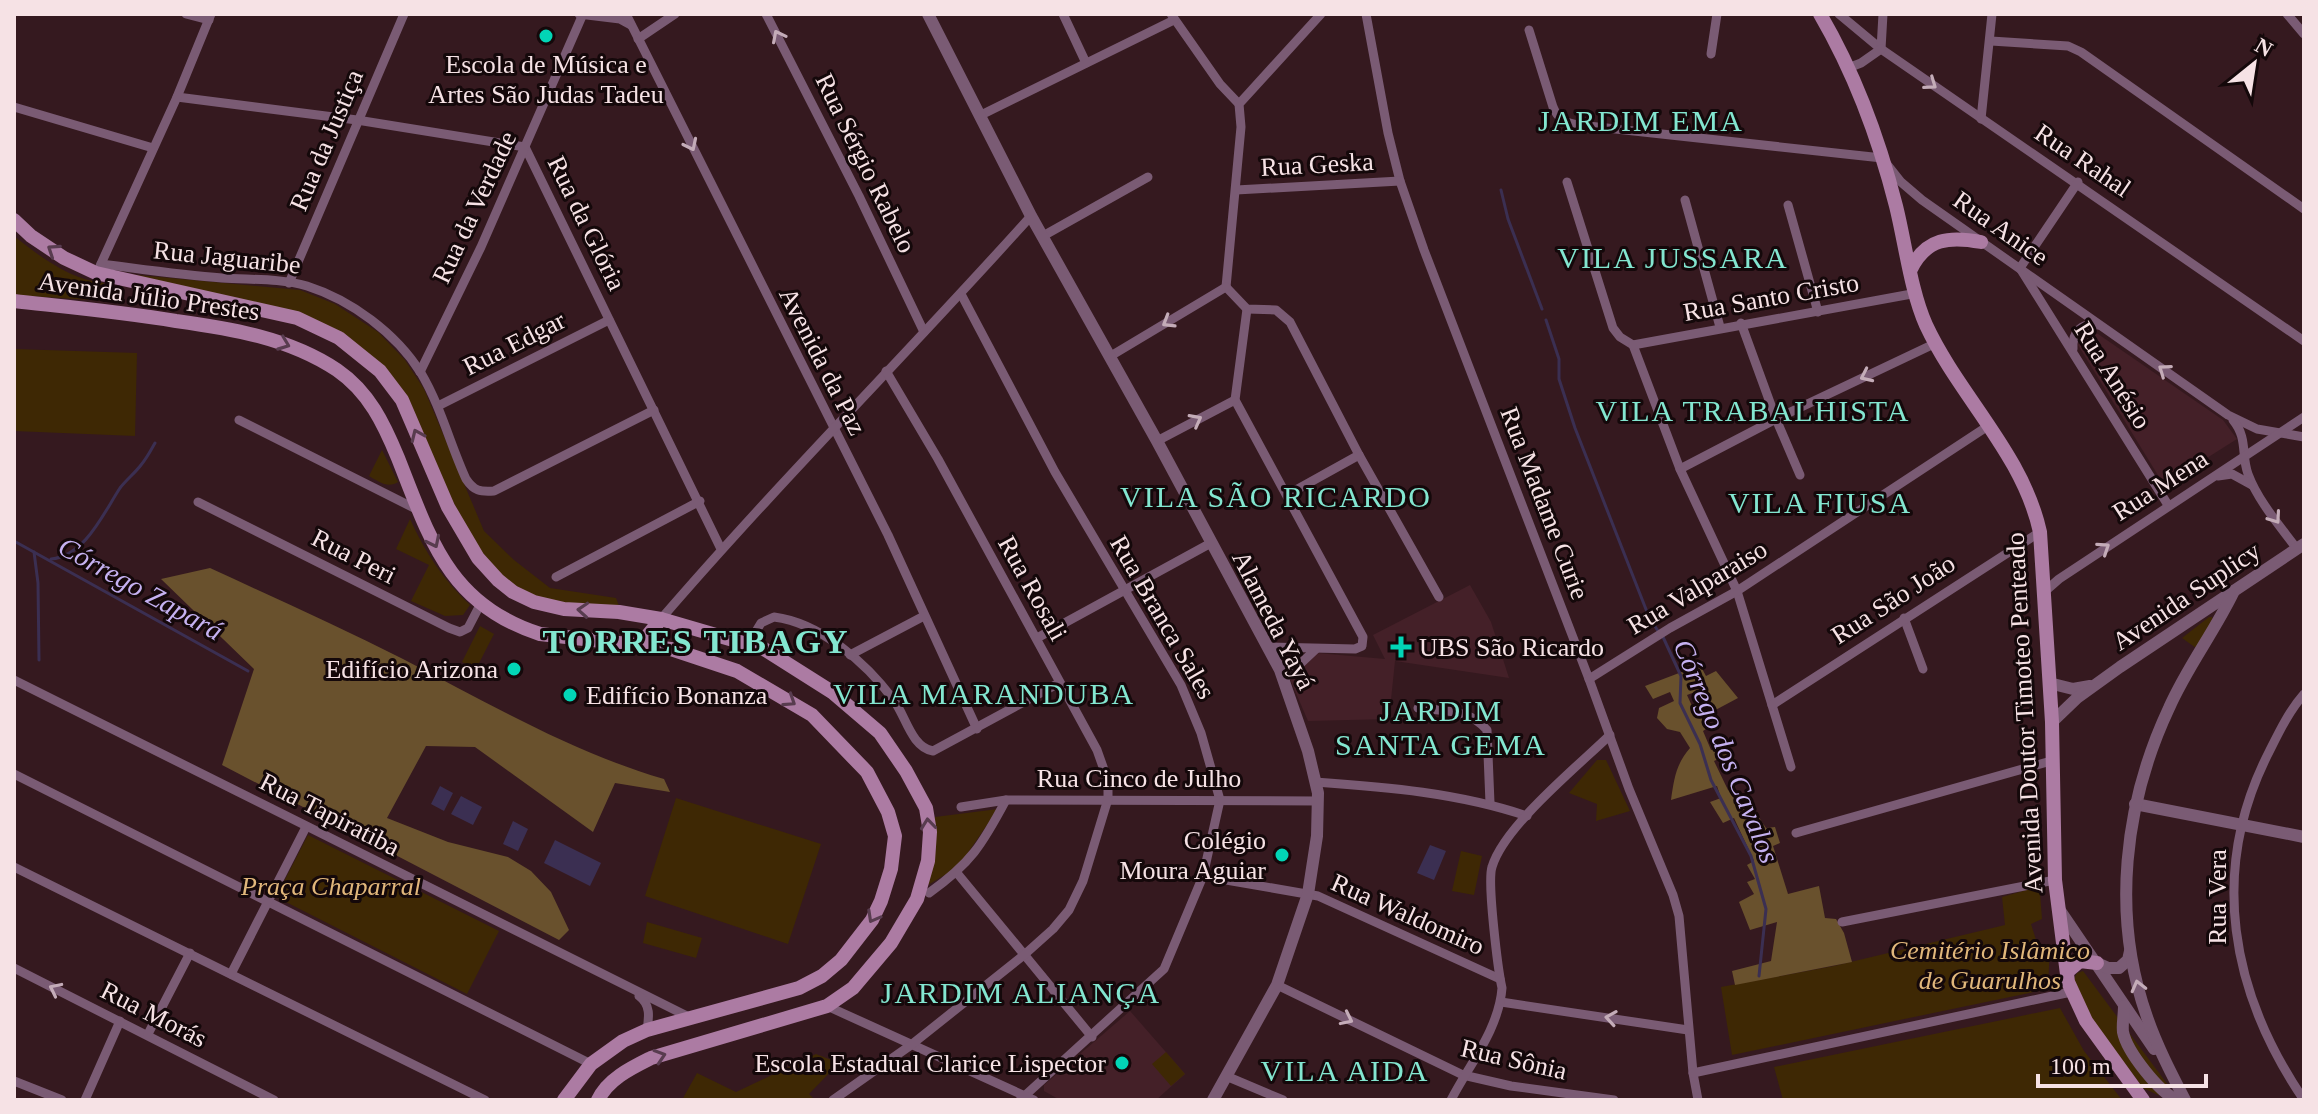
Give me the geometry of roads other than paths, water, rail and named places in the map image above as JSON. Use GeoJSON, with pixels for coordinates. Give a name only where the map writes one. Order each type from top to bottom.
{"type":"FeatureCollection","features":[{"type":"Feature","properties":{"kind":"main road","name":"Avenida Doutor Timoteo Penteado"},"geometry":{"type":"LineString","coordinates":[[1820,14],[1855,70],[1882,158],[1923,317],[2029,495],[2040,532],[2052,722],[2055,880],[2067,972],[2071,992],[2086,1021],[2143,1100]]}},
{"type":"Feature","properties":{"kind":"main road","name":"Avenida Júlio Prestes"},"geometry":{"type":"LineString","coordinates":[[14,220],[31,236],[64,258],[297,318],[339,338],[380,371],[402,400],[448,507],[478,558],[498,580],[534,602],[564,609],[619,612],[661,619],[749,643],[789,663],[880,733],[926,808],[930,832],[928,861],[917,899],[891,943],[853,988],[827,1006]]}},
{"type":"Feature","properties":{"kind":"main road"},"geometry":{"type":"LineString","coordinates":[[1911,269],[1926,248],[1941,240],[1950,238],[1981,242]]}},
{"type":"Feature","properties":{"kind":"main road","name":"Avenida Júlio Prestes"},"geometry":{"type":"LineString","coordinates":[[14,301],[198,324],[261,335],[303,351],[338,371],[361,391],[383,422],[418,510],[442,559],[459,585],[480,605],[522,628],[540,634],[665,648],[737,671],[812,715],[867,772],[888,812],[895,836],[891,869],[872,920],[841,960],[822,976],[799,988],[647,1030],[623,1041],[591,1064],[564,1100]]}},
{"type":"Feature","properties":{"kind":"main road"},"geometry":{"type":"LineString","coordinates":[[640,645],[661,619]]}},
{"type":"Feature","properties":{"kind":"main road"},"geometry":{"type":"LineString","coordinates":[[661,619],[665,648]]}},
{"type":"Feature","properties":{"kind":"main road"},"geometry":{"type":"LineString","coordinates":[[2067,972],[2080,961],[2097,963]]}},
{"type":"Feature","properties":{"kind":"main road"},"geometry":{"type":"LineString","coordinates":[[598,1100],[610,1083],[628,1069],[651,1058],[827,1006]]}},
{"type":"Feature","properties":{"kind":"street"},"geometry":{"type":"LineString","coordinates":[[99,269],[210,17],[186,14]]}},
{"type":"Feature","properties":{"kind":"street","name":"Rua da Justiça"},"geometry":{"type":"LineString","coordinates":[[289,283],[404,14]]}},
{"type":"Feature","properties":{"kind":"street"},"geometry":{"type":"LineString","coordinates":[[582,14],[620,19],[631,25]]}},
{"type":"Feature","properties":{"kind":"street","name":"Rua da Verdade"},"geometry":{"type":"LineString","coordinates":[[420,372],[481,247],[582,14]]}},
{"type":"Feature","properties":{"kind":"street","name":"Avenida da Paz"},"geometry":{"type":"LineString","coordinates":[[626,14],[888,535],[977,729]]}},
{"type":"Feature","properties":{"kind":"street"},"geometry":{"type":"LineString","coordinates":[[638,39],[675,14]]}},
{"type":"Feature","properties":{"kind":"street","name":"Rua Sérgio Rabelo"},"geometry":{"type":"LineString","coordinates":[[766,14],[924,332]]}},
{"type":"Feature","properties":{"kind":"street","name":"Alameda Yayá"},"geometry":{"type":"LineString","coordinates":[[928,14],[1031,216],[1157,441],[1267,647],[1299,721],[1318,801],[1317,836],[1308,894],[1277,985],[1213,1100]]}},
{"type":"Feature","properties":{"kind":"street"},"geometry":{"type":"LineString","coordinates":[[1063,14],[1086,63]]}},
{"type":"Feature","properties":{"kind":"street"},"geometry":{"type":"LineString","coordinates":[[1239,104],[1321,14]]}},
{"type":"Feature","properties":{"kind":"street","name":"Rua Madame Curie"},"geometry":{"type":"LineString","coordinates":[[1366,14],[1400,181],[1679,916],[1688,1030],[1698,1100]]}},
{"type":"Feature","properties":{"kind":"street"},"geometry":{"type":"LineString","coordinates":[[1711,54],[1717,14]]}},
{"type":"Feature","properties":{"kind":"street","name":"Rua Rahal"},"geometry":{"type":"LineString","coordinates":[[1839,14],[1881,49],[2078,182],[2304,341]]}},
{"type":"Feature","properties":{"kind":"street"},"geometry":{"type":"LineString","coordinates":[[1855,70],[1881,49],[1883,14]]}},
{"type":"Feature","properties":{"kind":"street"},"geometry":{"type":"LineString","coordinates":[[1981,119],[1992,14]]}},
{"type":"Feature","properties":{"kind":"street"},"geometry":{"type":"LineString","coordinates":[[2287,14],[2304,34]]}},
{"type":"Feature","properties":{"kind":"street"},"geometry":{"type":"LineString","coordinates":[[979,116],[1173,17],[1220,84],[1239,104],[1241,127],[1226,287],[1247,309],[1268,308],[1283,314],[1290,322],[1359,455],[1439,597]]}},
{"type":"Feature","properties":{"kind":"street"},"geometry":{"type":"LineString","coordinates":[[1529,30],[1557,116],[1570,124],[1882,158]]}},
{"type":"Feature","properties":{"kind":"street"},"geometry":{"type":"LineString","coordinates":[[1991,41],[2068,46],[2081,52],[2304,209]]}},
{"type":"Feature","properties":{"kind":"street","name":"Rua da Glória"},"geometry":{"type":"LineString","coordinates":[[177,97],[357,120],[525,147],[721,549]]}},
{"type":"Feature","properties":{"kind":"street"},"geometry":{"type":"LineString","coordinates":[[14,107],[153,148]]}},
{"type":"Feature","properties":{"kind":"street","name":"Rua Anice"},"geometry":{"type":"LineString","coordinates":[[1882,158],[1901,182],[1922,200],[2228,415],[2257,429],[2304,437]]}},
{"type":"Feature","properties":{"kind":"street"},"geometry":{"type":"LineString","coordinates":[[1043,236],[1148,177]]}},
{"type":"Feature","properties":{"kind":"street","name":"Rua Geska"},"geometry":{"type":"LineString","coordinates":[[1236,190],[1400,181]]}},
{"type":"Feature","properties":{"kind":"street"},"geometry":{"type":"LineString","coordinates":[[1567,182],[1613,328],[1633,345],[1680,469],[1737,591],[1791,767]]}},
{"type":"Feature","properties":{"kind":"street"},"geometry":{"type":"LineString","coordinates":[[2020,268],[2078,182]]}},
{"type":"Feature","properties":{"kind":"street"},"geometry":{"type":"LineString","coordinates":[[1685,200],[1720,327]]}},
{"type":"Feature","properties":{"kind":"street"},"geometry":{"type":"LineString","coordinates":[[1788,205],[1818,312]]}},
{"type":"Feature","properties":{"kind":"street"},"geometry":{"type":"LineString","coordinates":[[661,619],[832,428],[1031,216]]}},
{"type":"Feature","properties":{"kind":"street","name":"Rua Anésio"},"geometry":{"type":"LineString","coordinates":[[2020,268],[2168,505]]}},
{"type":"Feature","properties":{"kind":"street","name":"Rua Jaguaribe"},"geometry":{"type":"LineString","coordinates":[[99,269],[289,283],[324,293],[357,311],[391,336],[420,372],[438,406],[466,479],[473,489],[481,492],[494,491],[654,410]]}},
{"type":"Feature","properties":{"kind":"street"},"geometry":{"type":"LineString","coordinates":[[1109,357],[1226,287]]}},
{"type":"Feature","properties":{"kind":"street","name":"Rua Santo Cristo"},"geometry":{"type":"LineString","coordinates":[[1633,345],[1917,293]]}},
{"type":"Feature","properties":{"kind":"street","name":"Rua Branca Sales"},"geometry":{"type":"LineString","coordinates":[[961,294],[1055,472],[1181,685],[1201,733],[1220,800]]}},
{"type":"Feature","properties":{"kind":"street"},"geometry":{"type":"LineString","coordinates":[[1247,309],[1235,400],[1363,637],[1362,646],[1355,649],[1267,647]]}},
{"type":"Feature","properties":{"kind":"street","name":"Rua Edgar"},"geometry":{"type":"LineString","coordinates":[[438,406],[609,320]]}},
{"type":"Feature","properties":{"kind":"street"},"geometry":{"type":"LineString","coordinates":[[1741,323],[1800,475]]}},
{"type":"Feature","properties":{"kind":"street"},"geometry":{"type":"LineString","coordinates":[[2073,349],[2073,338],[2080,327],[2091,324],[2102,326]]}},
{"type":"Feature","properties":{"kind":"street"},"geometry":{"type":"LineString","coordinates":[[1680,469],[1776,419],[1936,343]]}},
{"type":"Feature","properties":{"kind":"street","name":"Rua Rosali"},"geometry":{"type":"LineString","coordinates":[[833,1100],[911,1045],[1053,929],[1069,910],[1083,881],[1108,799],[1105,765],[886,371]]}},
{"type":"Feature","properties":{"kind":"street"},"geometry":{"type":"LineString","coordinates":[[1157,441],[1235,400]]}},
{"type":"Feature","properties":{"kind":"street","name":"Rua Anice"},"geometry":{"type":"LineString","coordinates":[[2228,415],[2242,433],[2247,473],[2254,487]]}},
{"type":"Feature","properties":{"kind":"street","name":"Rua Mena"},"geometry":{"type":"LineString","coordinates":[[2043,593],[2168,505],[2304,417]]}},
{"type":"Feature","properties":{"kind":"street"},"geometry":{"type":"LineString","coordinates":[[239,420],[418,510]]}},
{"type":"Feature","properties":{"kind":"street","name":"Rua Valparaiso"},"geometry":{"type":"LineString","coordinates":[[1589,679],[1737,591],[1988,426]]}},
{"type":"Feature","properties":{"kind":"street"},"geometry":{"type":"LineString","coordinates":[[1287,495],[1359,455]]}},
{"type":"Feature","properties":{"kind":"street"},"geometry":{"type":"LineString","coordinates":[[2215,477],[2232,474],[2248,481],[2300,547]]}},
{"type":"Feature","properties":{"kind":"street"},"geometry":{"type":"LineString","coordinates":[[384,492],[402,489],[405,475]]}},
{"type":"Feature","properties":{"kind":"street"},"geometry":{"type":"LineString","coordinates":[[556,577],[700,501]]}},
{"type":"Feature","properties":{"kind":"street","name":"Rua Peri"},"geometry":{"type":"LineString","coordinates":[[198,502],[449,628],[460,632],[468,628],[480,605]]}},
{"type":"Feature","properties":{"kind":"street","name":"Rua São João"},"geometry":{"type":"LineString","coordinates":[[1772,705],[2040,532]]}},
{"type":"Feature","properties":{"kind":"street"},"geometry":{"type":"LineString","coordinates":[[1037,638],[1211,543]]}},
{"type":"Feature","properties":{"kind":"street","name":"Avenida Suplicy"},"geometry":{"type":"LineString","coordinates":[[2052,722],[2093,686],[2300,547]]}},
{"type":"Feature","properties":{"kind":"street"},"geometry":{"type":"LineString","coordinates":[[2185,1100],[2146,1014],[2130,948],[2127,848],[2135,804],[2151,748],[2170,704],[2234,591]]}},
{"type":"Feature","properties":{"kind":"street"},"geometry":{"type":"LineString","coordinates":[[850,655],[924,616]]}},
{"type":"Feature","properties":{"kind":"street"},"geometry":{"type":"LineString","coordinates":[[749,643],[761,623],[774,617],[810,629],[850,655],[874,676],[896,703],[919,744],[933,751],[942,749],[1059,683]]}},
{"type":"Feature","properties":{"kind":"street"},"geometry":{"type":"LineString","coordinates":[[1904,618],[1923,669]]}},
{"type":"Feature","properties":{"kind":"street"},"geometry":{"type":"LineString","coordinates":[[1283,680],[1316,649]]}},
{"type":"Feature","properties":{"kind":"street","name":"Rua Tapiratiba"},"geometry":{"type":"LineString","coordinates":[[14,680],[692,1018]]}},
{"type":"Feature","properties":{"kind":"street"},"geometry":{"type":"LineString","coordinates":[[2049,683],[2073,689],[2093,686]]}},
{"type":"Feature","properties":{"kind":"street","name":"Rua Vera"},"geometry":{"type":"LineString","coordinates":[[2304,694],[2258,773],[2240,823],[2234,881],[2238,954],[2250,995],[2278,1063],[2304,1100]]}},
{"type":"Feature","properties":{"kind":"street"},"geometry":{"type":"LineString","coordinates":[[1418,708],[1464,713],[1487,730],[1490,803]]}},
{"type":"Feature","properties":{"kind":"street"},"geometry":{"type":"LineString","coordinates":[[1451,1100],[1501,1002],[1490,874],[1493,862],[1527,816],[1610,735]]}},
{"type":"Feature","properties":{"kind":"street"},"geometry":{"type":"LineString","coordinates":[[1796,833],[2051,761]]}},
{"type":"Feature","properties":{"kind":"street"},"geometry":{"type":"LineString","coordinates":[[14,774],[591,1064]]}},
{"type":"Feature","properties":{"kind":"street"},"geometry":{"type":"LineString","coordinates":[[1315,782],[1396,787],[1490,803],[1527,816]]}},
{"type":"Feature","properties":{"kind":"street"},"geometry":{"type":"LineString","coordinates":[[929,893],[957,873],[977,850],[1006,800]]}},
{"type":"Feature","properties":{"kind":"street","name":"Rua Cinco de Julho"},"geometry":{"type":"LineString","coordinates":[[961,807],[1006,800],[1318,801]]}},
{"type":"Feature","properties":{"kind":"street"},"geometry":{"type":"LineString","coordinates":[[827,1006],[1026,1099],[1164,969],[1203,876],[1220,800]]}},
{"type":"Feature","properties":{"kind":"street"},"geometry":{"type":"LineString","coordinates":[[2135,804],[2304,837]]}},
{"type":"Feature","properties":{"kind":"street"},"geometry":{"type":"LineString","coordinates":[[231,974],[306,827]]}},
{"type":"Feature","properties":{"kind":"street"},"geometry":{"type":"LineString","coordinates":[[14,867],[485,1100]]}},
{"type":"Feature","properties":{"kind":"street"},"geometry":{"type":"LineString","coordinates":[[957,873],[1092,1037]]}},
{"type":"Feature","properties":{"kind":"street","name":"Rua Waldomiro"},"geometry":{"type":"LineString","coordinates":[[1203,876],[1318,896],[1500,979]]}},
{"type":"Feature","properties":{"kind":"street"},"geometry":{"type":"LineString","coordinates":[[1842,922],[2055,880]]}},
{"type":"Feature","properties":{"kind":"street"},"geometry":{"type":"LineString","coordinates":[[2059,909],[2172,1074]]}},
{"type":"Feature","properties":{"kind":"street"},"geometry":{"type":"LineString","coordinates":[[2097,963],[2108,968],[2119,968],[2128,960],[2130,948]]}},
{"type":"Feature","properties":{"kind":"street"},"geometry":{"type":"LineString","coordinates":[[148,1034],[190,953]]}},
{"type":"Feature","properties":{"kind":"street","name":"Rua Morás"},"geometry":{"type":"LineString","coordinates":[[14,968],[274,1100]]}},
{"type":"Feature","properties":{"kind":"street","name":"Rua Sônia"},"geometry":{"type":"LineString","coordinates":[[1277,985],[1463,1075],[1544,1096],[1614,1100]]}},
{"type":"Feature","properties":{"kind":"street","name":"Rua Tapiratiba"},"geometry":{"type":"LineString","coordinates":[[627,986],[646,1001],[650,1015],[647,1030]]}},
{"type":"Feature","properties":{"kind":"street"},"geometry":{"type":"LineString","coordinates":[[1693,1073],[2071,992]]}},
{"type":"Feature","properties":{"kind":"street"},"geometry":{"type":"LineString","coordinates":[[1501,1002],[1688,1030]]}},
{"type":"Feature","properties":{"kind":"street"},"geometry":{"type":"LineString","coordinates":[[2124,1006],[2123,1030],[2129,1048],[2162,1091],[2177,1100]]}},
{"type":"Feature","properties":{"kind":"street"},"geometry":{"type":"LineString","coordinates":[[85,1100],[120,1021]]}},
{"type":"Feature","properties":{"kind":"street"},"geometry":{"type":"LineString","coordinates":[[1226,1076],[1283,1100]]}},
{"type":"Feature","properties":{"kind":"street"},"geometry":{"type":"LineString","coordinates":[[14,1081],[62,1100]]}},
{"type":"Feature","properties":{"kind":"waterway","name":"Córrego dos Cavalos"},"geometry":{"type":"LineString","coordinates":[[1501,190],[1508,219],[1542,309]]}},
{"type":"Feature","properties":{"kind":"waterway","name":"Córrego dos Cavalos"},"geometry":{"type":"LineString","coordinates":[[1546,320],[1559,359],[1559,379],[1575,428],[1649,617],[1658,631]]}},
{"type":"Feature","properties":{"kind":"waterway"},"geometry":{"type":"LineString","coordinates":[[51,559],[74,550],[92,532],[120,488],[155,443]]}},
{"type":"Feature","properties":{"kind":"waterway","name":"Córrego Zapará"},"geometry":{"type":"LineString","coordinates":[[14,541],[248,671]]}},
{"type":"Feature","properties":{"kind":"waterway"},"geometry":{"type":"LineString","coordinates":[[34,552],[38,583],[39,660]]}},
{"type":"Feature","properties":{"kind":"waterway","name":"Córrego dos Cavalos"},"geometry":{"type":"LineString","coordinates":[[1663,637],[1681,676],[1680,703],[1700,744],[1711,780],[1751,856],[1766,909],[1759,976]]}},
{"type":"Feature","properties":{"kind":"place","name":"Escola de Música e Artes São Judas Tadeu"},"geometry":{"type":"Point","coordinates":[546,36]}},
{"type":"Feature","properties":{"kind":"place","name":"UBS São Ricardo"},"geometry":{"type":"Point","coordinates":[1401,647]}},
{"type":"Feature","properties":{"kind":"place","name":"Edifício Arizona"},"geometry":{"type":"Point","coordinates":[514,669]}},
{"type":"Feature","properties":{"kind":"place","name":"Edifício Bonanza"},"geometry":{"type":"Point","coordinates":[570,695]}},
{"type":"Feature","properties":{"kind":"place","name":"Colégio Moura Aguiar"},"geometry":{"type":"Point","coordinates":[1282,855]}},
{"type":"Feature","properties":{"kind":"place","name":"Escola Estadual Clarice Lispector"},"geometry":{"type":"Point","coordinates":[1122,1063]}},
{"type":"Feature","properties":{"kind":"district","name":"JARDIM EMA"},"geometry":{"type":"Point","coordinates":[1641,121]}},
{"type":"Feature","properties":{"kind":"district","name":"VILA JUSSARA"},"geometry":{"type":"Point","coordinates":[1673,258]}},
{"type":"Feature","properties":{"kind":"district","name":"VILA TRABALHISTA"},"geometry":{"type":"Point","coordinates":[1753,411]}},
{"type":"Feature","properties":{"kind":"district","name":"VILA SÃO RICARDO"},"geometry":{"type":"Point","coordinates":[1276,497]}},
{"type":"Feature","properties":{"kind":"district","name":"VILA FIUSA"},"geometry":{"type":"Point","coordinates":[1820,503]}},
{"type":"Feature","properties":{"kind":"district","name":"TORRES TIBAGY"},"geometry":{"type":"Point","coordinates":[696,641]}},
{"type":"Feature","properties":{"kind":"district","name":"VILA MARANDUBA"},"geometry":{"type":"Point","coordinates":[984,694]}},
{"type":"Feature","properties":{"kind":"district","name":"JARDIM SANTA GEMA"},"geometry":{"type":"Point","coordinates":[1441,728]}},
{"type":"Feature","properties":{"kind":"district","name":"JARDIM ALIANÇA"},"geometry":{"type":"Point","coordinates":[1021,993]}},
{"type":"Feature","properties":{"kind":"district","name":"VILA AIDA"},"geometry":{"type":"Point","coordinates":[1345,1071]}},
{"type":"Feature","properties":{"kind":"park label","name":"Praça Chaparral"},"geometry":{"type":"Point","coordinates":[331,886]}},
{"type":"Feature","properties":{"kind":"park label","name":"Cemitério Islâmico de Guarulhos"},"geometry":{"type":"Point","coordinates":[1990,965]}}]}
